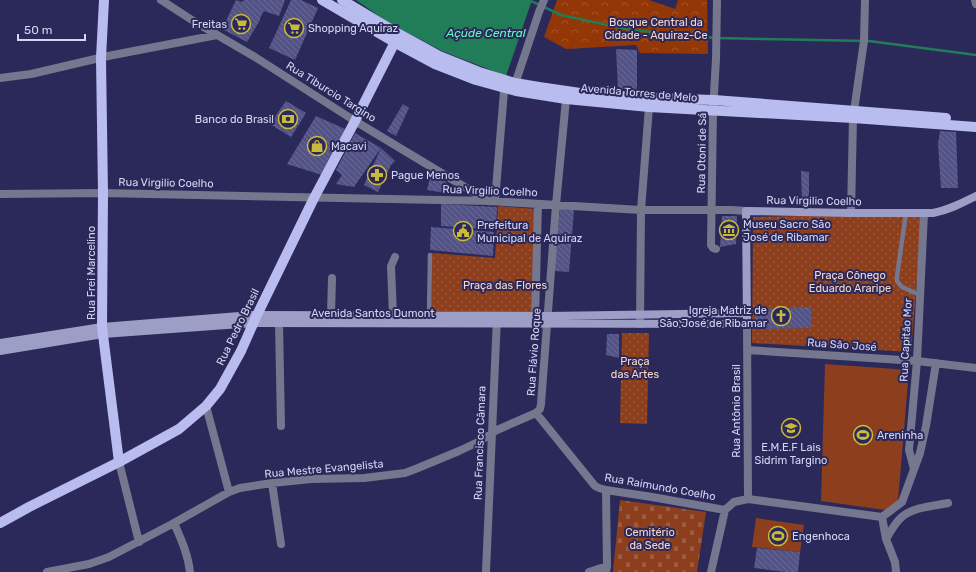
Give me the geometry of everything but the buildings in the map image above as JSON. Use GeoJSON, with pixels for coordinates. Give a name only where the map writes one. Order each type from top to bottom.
{"type":"FeatureCollection","features":[{"type":"Feature","properties":{"kind":"main road","name":"Rua Frei Marcelino"},"geometry":{"type":"LineString","coordinates":[[104,0],[100,58],[103,193],[103,330],[119,462]]}},
{"type":"Feature","properties":{"kind":"main road","name":"Avenida Torres de Melo"},"geometry":{"type":"LineString","coordinates":[[322,0],[397,38],[479,72],[515,83],[580,92],[649,98],[714,100],[976,127]]}},
{"type":"Feature","properties":{"kind":"main road","name":"Avenida Torres de Melo"},"geometry":{"type":"LineString","coordinates":[[342,0],[435,64],[476,80],[536,95],[649,107],[713,111],[853,114],[976,120]]}},
{"type":"Feature","properties":{"kind":"main road","name":"Rua Pedro Brasil"},"geometry":{"type":"LineString","coordinates":[[0,524],[28,507],[119,462],[179,429],[206,406],[220,389],[231,371],[314,198],[397,38]]}},
{"type":"Feature","properties":{"kind":"street","name":"Rua Tiburcio Targino"},"geometry":{"type":"LineString","coordinates":[[161,0],[255,57],[355,121],[492,201]]}},
{"type":"Feature","properties":{"kind":"street","name":"Rua Otoni de Sá"},"geometry":{"type":"LineString","coordinates":[[716,249],[711,245],[713,111],[717,0]]}},
{"type":"Feature","properties":{"kind":"street"},"geometry":{"type":"LineString","coordinates":[[852,213],[853,114],[864,40],[865,0]]}},
{"type":"Feature","properties":{"kind":"street"},"geometry":{"type":"LineString","coordinates":[[975,0],[976,4]]}},
{"type":"Feature","properties":{"kind":"street"},"geometry":{"type":"LineString","coordinates":[[492,201],[504,92],[506,88],[515,83],[543,1]]}},
{"type":"Feature","properties":{"kind":"street"},"geometry":{"type":"LineString","coordinates":[[0,78],[31,74],[100,58],[217,35]]}},
{"type":"Feature","properties":{"kind":"street","name":"Rua Flávio Roque"},"geometry":{"type":"LineString","coordinates":[[536,413],[540,409],[541,404],[556,205],[566,99]]}},
{"type":"Feature","properties":{"kind":"street"},"geometry":{"type":"LineString","coordinates":[[640,324],[641,210],[649,107]]}},
{"type":"Feature","properties":{"kind":"street","name":"Rua Virgilio Coelho"},"geometry":{"type":"LineString","coordinates":[[0,194],[103,193],[492,201],[641,210],[852,213],[933,213],[956,206],[976,196]]}},
{"type":"Feature","properties":{"kind":"street","name":"Rua Flávio Roque"},"geometry":{"type":"LineString","coordinates":[[535,320],[538,204]]}},
{"type":"Feature","properties":{"kind":"street"},"geometry":{"type":"LineString","coordinates":[[746,211],[747,324]]}},
{"type":"Feature","properties":{"kind":"street","name":"Rua Capitão Mor"},"geometry":{"type":"LineString","coordinates":[[914,468],[909,450],[917,361],[924,212]]}},
{"type":"Feature","properties":{"kind":"street"},"geometry":{"type":"LineString","coordinates":[[392,316],[390,266],[395,257]]}},
{"type":"Feature","properties":{"kind":"street"},"geometry":{"type":"LineString","coordinates":[[331,315],[332,278]]}},
{"type":"Feature","properties":{"kind":"street","name":"Avenida Santos Dumont"},"geometry":{"type":"LineString","coordinates":[[255,319],[279,323],[547,320],[589,319],[640,314],[746,313]]}},
{"type":"Feature","properties":{"kind":"street"},"geometry":{"type":"LineString","coordinates":[[694,314],[694,324]]}},
{"type":"Feature","properties":{"kind":"street","name":"Avenida Santos Dumont"},"geometry":{"type":"LineString","coordinates":[[0,343],[103,330],[331,315],[430,316],[497,320]]}},
{"type":"Feature","properties":{"kind":"street","name":"Avenida Santos Dumont"},"geometry":{"type":"LineString","coordinates":[[589,319],[640,324],[747,324]]}},
{"type":"Feature","properties":{"kind":"street","name":"Rua Francisco Câmara"},"geometry":{"type":"LineString","coordinates":[[486,572],[497,320]]}},
{"type":"Feature","properties":{"kind":"street"},"geometry":{"type":"LineString","coordinates":[[279,323],[282,426]]}},
{"type":"Feature","properties":{"kind":"street","name":"Rua Antônio Brasil"},"geometry":{"type":"LineString","coordinates":[[747,324],[748,499]]}},
{"type":"Feature","properties":{"kind":"street","name":"Avenida Santos Dumont"},"geometry":{"type":"LineString","coordinates":[[0,350],[103,330]]}},
{"type":"Feature","properties":{"kind":"street","name":"Rua São José"},"geometry":{"type":"LineString","coordinates":[[747,350],[917,361],[976,368]]}},
{"type":"Feature","properties":{"kind":"street"},"geometry":{"type":"LineString","coordinates":[[896,572],[895,562],[886,539],[882,517],[902,502],[920,453],[936,363]]}},
{"type":"Feature","properties":{"kind":"street"},"geometry":{"type":"LineString","coordinates":[[206,406],[230,492]]}},
{"type":"Feature","properties":{"kind":"street","name":"Rua Mestre Evangelista"},"geometry":{"type":"LineString","coordinates":[[47,572],[89,564],[109,557],[240,488],[312,479],[364,478],[405,473],[459,451],[480,441],[502,427],[536,413]]}},
{"type":"Feature","properties":{"kind":"street","name":"Rua Raimundo Coelho"},"geometry":{"type":"LineString","coordinates":[[536,413],[595,486],[606,490],[725,510],[734,502],[748,499],[882,517]]}},
{"type":"Feature","properties":{"kind":"street","name":"Rua Frei Marcelino"},"geometry":{"type":"LineString","coordinates":[[119,462],[139,542]]}},
{"type":"Feature","properties":{"kind":"street"},"geometry":{"type":"LineString","coordinates":[[272,483],[281,544]]}},
{"type":"Feature","properties":{"kind":"street"},"geometry":{"type":"LineString","coordinates":[[589,572],[607,569],[606,490]]}},
{"type":"Feature","properties":{"kind":"street"},"geometry":{"type":"LineString","coordinates":[[886,539],[893,526],[902,516],[915,510],[948,503]]}},
{"type":"Feature","properties":{"kind":"street"},"geometry":{"type":"LineString","coordinates":[[711,572],[725,510]]}},
{"type":"Feature","properties":{"kind":"street"},"geometry":{"type":"LineString","coordinates":[[174,523],[184,546],[190,572]]}},
{"type":"Feature","properties":{"kind":"lane"},"geometry":{"type":"LineString","coordinates":[[906,213],[897,281],[902,287],[920,294]]}},
{"type":"Feature","properties":{"kind":"lane"},"geometry":{"type":"LineString","coordinates":[[430,255],[430,316]]}},
{"type":"Feature","properties":{"kind":"green space","name":"Bosque Central da Cidade - Aquiraz-Ce"},"geometry":{"type":"Polygon","coordinates":[[[557,0],[649,0],[675,9],[678,0],[707,0],[708,54],[640,53],[636,45],[566,49],[544,37],[557,0]]]}},
{"type":"Feature","properties":{"kind":"green space","name":"Praça das Flores"},"geometry":{"type":"Polygon","coordinates":[[[498,206],[536,209],[533,313],[431,311],[432,253],[495,258],[498,206]]]}},
{"type":"Feature","properties":{"kind":"green space","name":"Praça Cônego Eduardo Araripe"},"geometry":{"type":"Polygon","coordinates":[[[851,215],[922,216],[911,352],[752,343],[753,217],[851,215]]]}},
{"type":"Feature","properties":{"kind":"green space","name":"Praça das Artes"},"geometry":{"type":"Polygon","coordinates":[[[622,333],[649,333],[647,424],[620,423],[622,333]]]}},
{"type":"Feature","properties":{"kind":"green space","name":"Areninha"},"geometry":{"type":"Polygon","coordinates":[[[825,364],[909,370],[898,501],[885,510],[821,501],[825,364]]]}},
{"type":"Feature","properties":{"kind":"green space","name":"Cemitério da Sede"},"geometry":{"type":"Polygon","coordinates":[[[620,500],[706,512],[697,572],[613,572],[620,500]]]}},
{"type":"Feature","properties":{"kind":"green space","name":"Engenhoca"},"geometry":{"type":"Polygon","coordinates":[[[756,518],[804,525],[800,552],[752,547],[756,518]]]}},
{"type":"Feature","properties":{"kind":"water","name":"Açúde Central"},"geometry":{"type":"Polygon","coordinates":[[[356,0],[532,0],[506,76],[442,51],[389,23],[356,0]]]}},
{"type":"Feature","properties":{"kind":"waterway"},"geometry":{"type":"LineString","coordinates":[[529,0],[561,15],[631,30],[716,38],[869,41],[976,55]]}},
{"type":"Feature","properties":{"kind":"place","name":"Freitas"},"geometry":{"type":"Point","coordinates":[241,24]}},
{"type":"Feature","properties":{"kind":"place","name":"Shopping Aquiraz"},"geometry":{"type":"Point","coordinates":[294,28]}},
{"type":"Feature","properties":{"kind":"place","name":"Banco do Brasil"},"geometry":{"type":"Point","coordinates":[288,119]}},
{"type":"Feature","properties":{"kind":"place","name":"Macavi"},"geometry":{"type":"Point","coordinates":[317,146]}},
{"type":"Feature","properties":{"kind":"place","name":"Pague Menos"},"geometry":{"type":"Point","coordinates":[377,175]}},
{"type":"Feature","properties":{"kind":"place","name":"Museu Sacro São José de Ribamar"},"geometry":{"type":"Point","coordinates":[729,230]}},
{"type":"Feature","properties":{"kind":"place","name":"Prefeitura Municipal de Aquiraz"},"geometry":{"type":"Point","coordinates":[463,231]}},
{"type":"Feature","properties":{"kind":"place","name":"Igreja Matriz de São José de Ribamar"},"geometry":{"type":"Point","coordinates":[781,316]}},
{"type":"Feature","properties":{"kind":"place","name":"E.M.E.F Lais Sidrim Targino"},"geometry":{"type":"Point","coordinates":[791,428]}},
{"type":"Feature","properties":{"kind":"place","name":"Areninha"},"geometry":{"type":"Point","coordinates":[863,435]}},
{"type":"Feature","properties":{"kind":"place","name":"Engenhoca"},"geometry":{"type":"Point","coordinates":[778,536]}}]}
